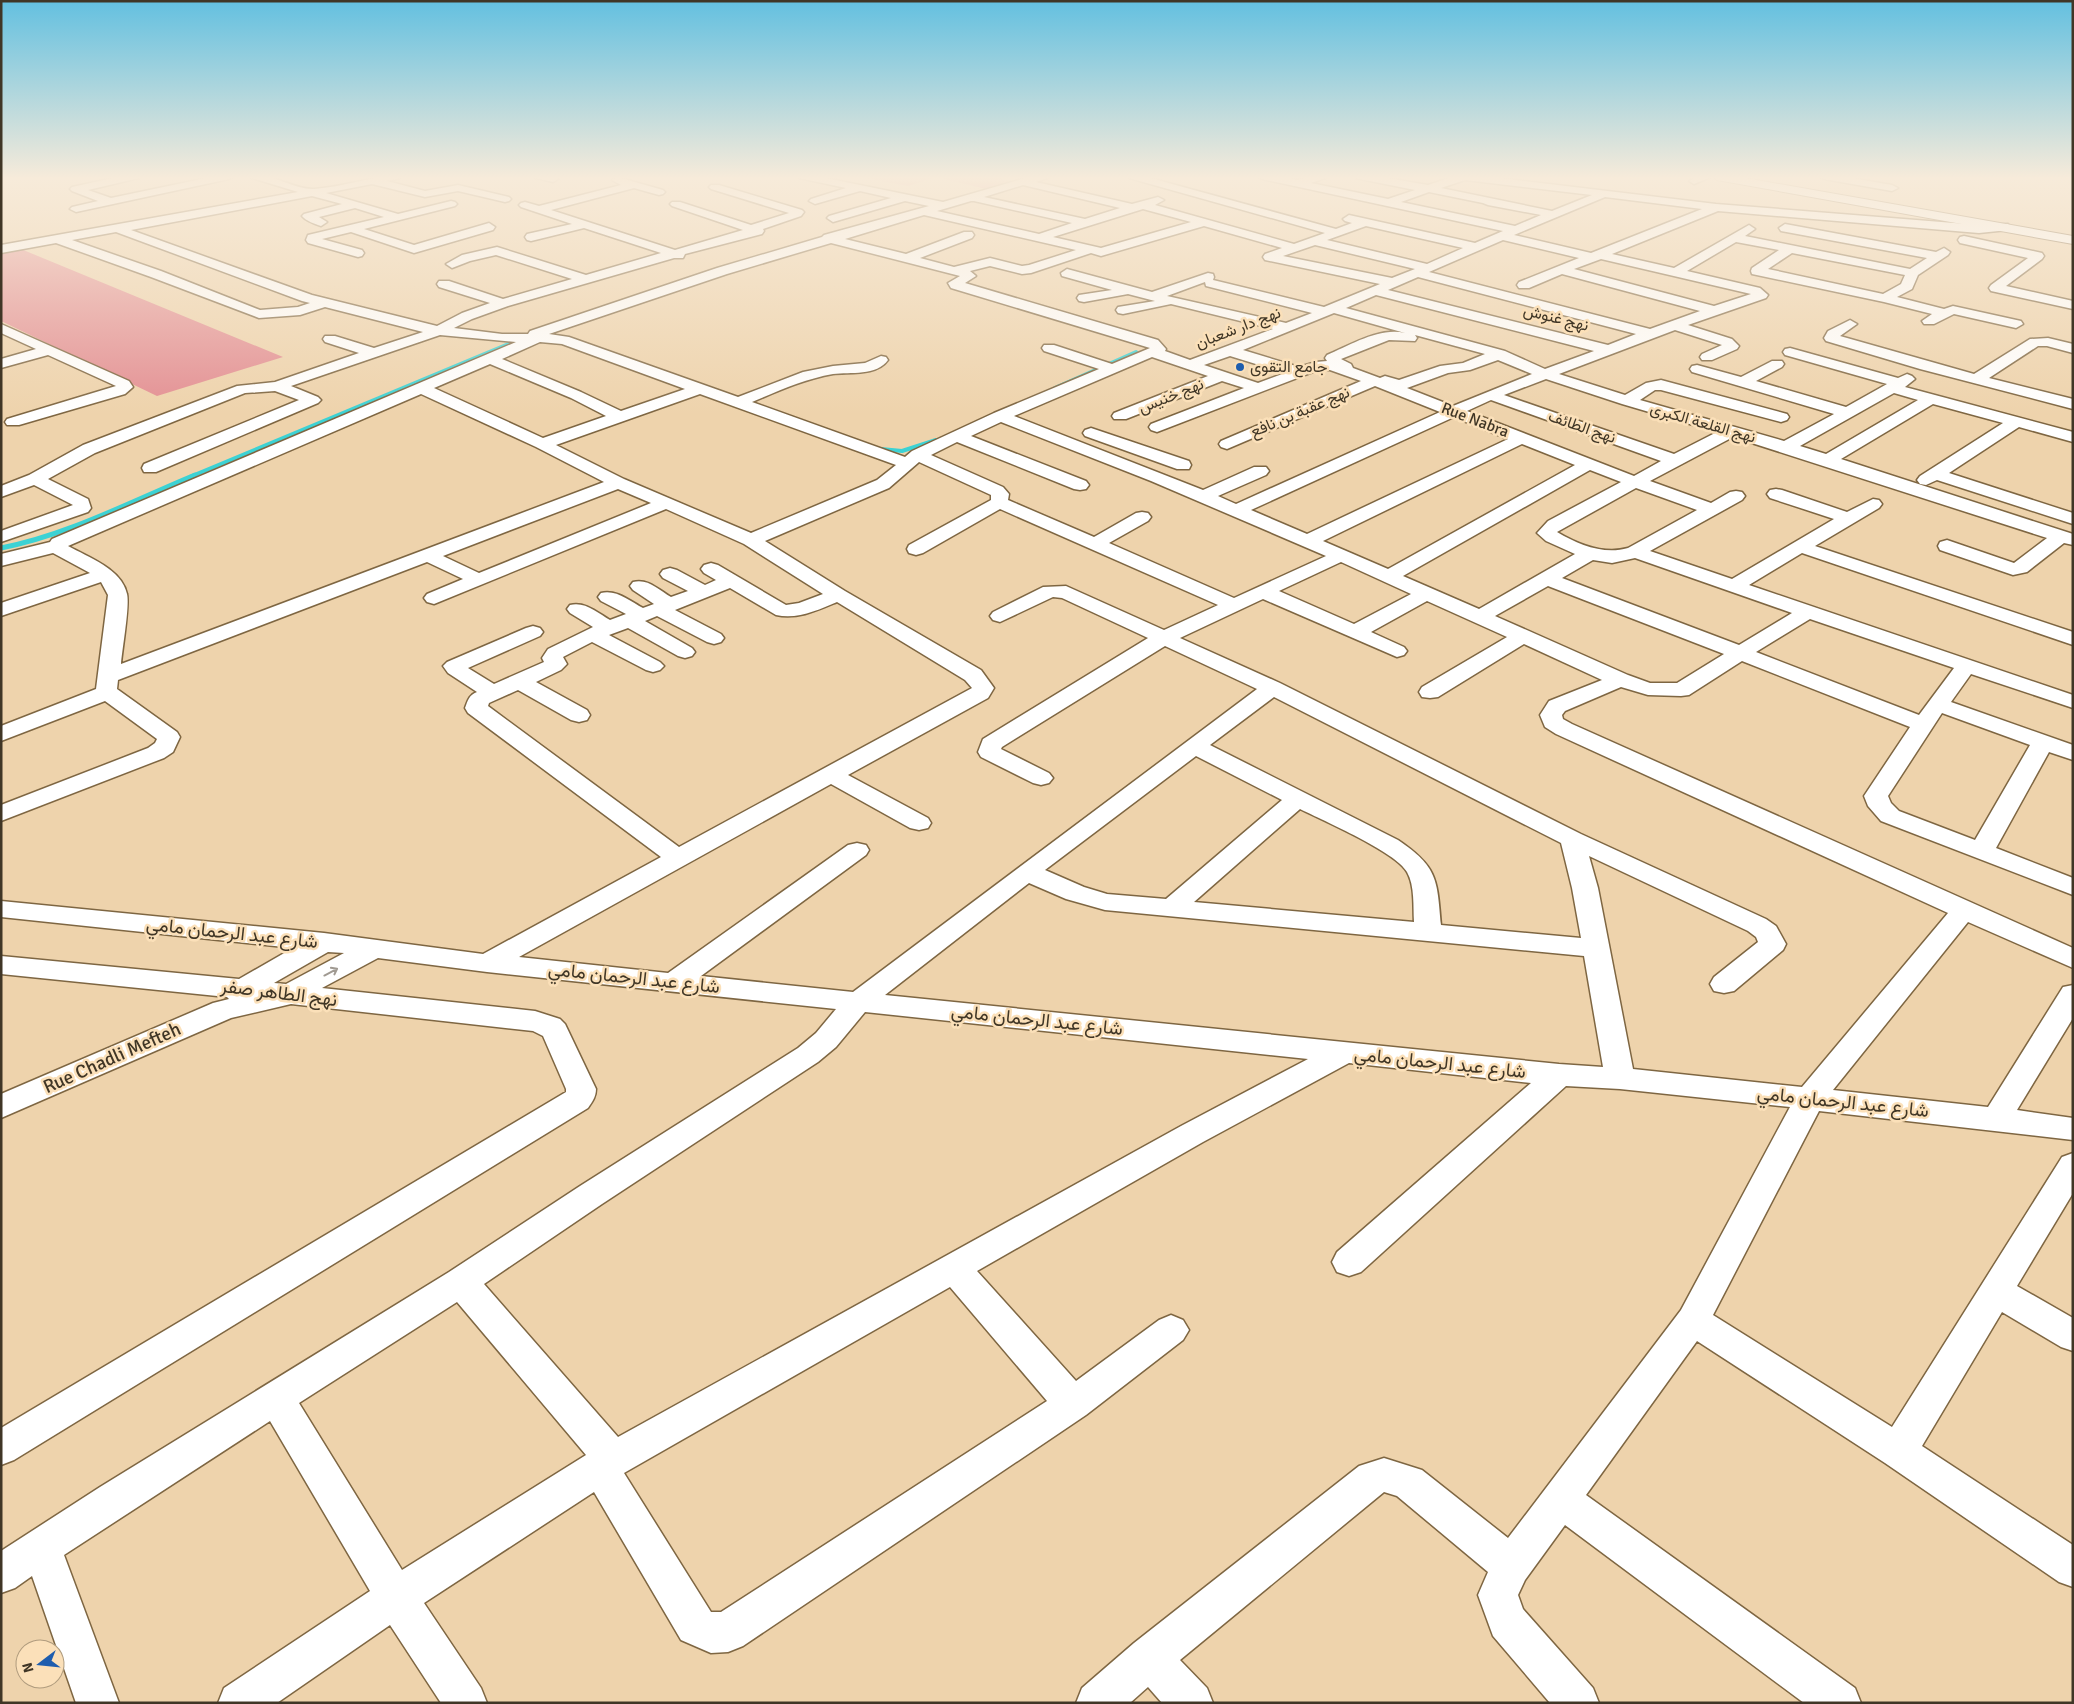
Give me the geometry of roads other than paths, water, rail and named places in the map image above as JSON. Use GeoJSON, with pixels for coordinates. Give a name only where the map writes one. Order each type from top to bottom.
{"type":"FeatureCollection","features":[{"type":"Feature","properties":{"kind":"street"},"geometry":{"type":"LineString","coordinates":[[104,256],[259,314],[300,311],[324,303]]}},
{"type":"Feature","properties":{"kind":"street"},"geometry":{"type":"LineString","coordinates":[[190,256],[324,303],[439,331],[502,338],[564,340],[737,403],[912,459],[997,491],[1000,494],[999,502]]}},
{"type":"Feature","properties":{"kind":"street"},"geometry":{"type":"LineString","coordinates":[[452,264],[476,256]]}},
{"type":"Feature","properties":{"kind":"street"},"geometry":{"type":"LineString","coordinates":[[511,256],[586,279]]}},
{"type":"Feature","properties":{"kind":"street"},"geometry":{"type":"LineString","coordinates":[[1,492],[35,479],[89,449],[242,389],[277,386],[439,331],[467,316],[503,303],[670,256]]}},
{"type":"Feature","properties":{"kind":"street"},"geometry":{"type":"LineString","coordinates":[[680,256],[722,271]]}},
{"type":"Feature","properties":{"kind":"street"},"geometry":{"type":"LineString","coordinates":[[1,560],[53,547],[71,536],[200,484],[490,359],[531,338],[594,313],[772,256]]}},
{"type":"Feature","properties":{"kind":"street"},"geometry":{"type":"LineString","coordinates":[[751,540],[883,484],[898,474],[912,459],[1000,416],[1159,349],[1153,343],[956,285],[957,281],[970,276],[956,270],[899,256]]}},
{"type":"Feature","properties":{"kind":"street"},"geometry":{"type":"LineString","coordinates":[[908,258],[914,256]]}},
{"type":"Feature","properties":{"kind":"street"},"geometry":{"type":"LineString","coordinates":[[956,270],[990,262],[1028,270],[1073,256]]}},
{"type":"Feature","properties":{"kind":"street"},"geometry":{"type":"LineString","coordinates":[[1274,256],[1270,257],[1394,283]]}},
{"type":"Feature","properties":{"kind":"street"},"geometry":{"type":"LineString","coordinates":[[1376,256],[1423,271],[1651,334]]}},
{"type":"Feature","properties":{"kind":"street","name":"نهج دار شعبان"},"geometry":{"type":"LineString","coordinates":[[1191,365],[1288,328],[1458,256]]}},
{"type":"Feature","properties":{"kind":"street"},"geometry":{"type":"LineString","coordinates":[[1236,510],[1490,395],[1761,294],[1598,256],[1519,284],[1542,290]]}},
{"type":"Feature","properties":{"kind":"street"},"geometry":{"type":"LineString","coordinates":[[1675,273],[1705,256]]}},
{"type":"Feature","properties":{"kind":"street"},"geometry":{"type":"LineString","coordinates":[[1780,256],[1757,271],[1885,298],[1943,314]]}},
{"type":"Feature","properties":{"kind":"street"},"geometry":{"type":"LineString","coordinates":[[1821,256],[1912,273]]}},
{"type":"Feature","properties":{"kind":"street"},"geometry":{"type":"LineString","coordinates":[[1885,298],[1907,286],[1912,273],[1937,256]]}},
{"type":"Feature","properties":{"kind":"street"},"geometry":{"type":"LineString","coordinates":[[1982,297],[2038,256],[2036,256]]}},
{"type":"Feature","properties":{"kind":"street"},"geometry":{"type":"LineString","coordinates":[[1823,267],[1838,259]]}},
{"type":"Feature","properties":{"kind":"street"},"geometry":{"type":"LineString","coordinates":[[1442,263],[1459,268]]}},
{"type":"Feature","properties":{"kind":"street"},"geometry":{"type":"LineString","coordinates":[[625,268],[677,286]]}},
{"type":"Feature","properties":{"kind":"street"},"geometry":{"type":"LineString","coordinates":[[1561,270],[1714,310]]}},
{"type":"Feature","properties":{"kind":"street"},"geometry":{"type":"LineString","coordinates":[[1067,273],[1153,296],[1176,294]]}},
{"type":"Feature","properties":{"kind":"street","name":"نهج القلعة الكبرى"},"geometry":{"type":"LineString","coordinates":[[1176,294],[1210,280],[1500,354],[1545,374],[1627,401],[1828,460],[2067,538]]}},
{"type":"Feature","properties":{"kind":"street"},"geometry":{"type":"LineString","coordinates":[[1150,281],[1176,294],[1288,328]]}},
{"type":"Feature","properties":{"kind":"street"},"geometry":{"type":"LineString","coordinates":[[444,284],[503,303]]}},
{"type":"Feature","properties":{"kind":"street"},"geometry":{"type":"LineString","coordinates":[[1996,288],[2073,305]]}},
{"type":"Feature","properties":{"kind":"street"},"geometry":{"type":"LineString","coordinates":[[1084,298],[1130,291]]}},
{"type":"Feature","properties":{"kind":"street","name":"نهج غنوش"},"geometry":{"type":"LineString","coordinates":[[1376,291],[1609,350]]}},
{"type":"Feature","properties":{"kind":"street"},"geometry":{"type":"LineString","coordinates":[[1124,310],[1176,294]]}},
{"type":"Feature","properties":{"kind":"street"},"geometry":{"type":"LineString","coordinates":[[531,295],[556,302]]}},
{"type":"Feature","properties":{"kind":"street"},"geometry":{"type":"LineString","coordinates":[[571,306],[594,313]]}},
{"type":"Feature","properties":{"kind":"street"},"geometry":{"type":"LineString","coordinates":[[1606,308],[1726,342],[1732,346],[1707,356]]}},
{"type":"Feature","properties":{"kind":"street"},"geometry":{"type":"LineString","coordinates":[[1924,323],[1950,310],[1957,310],[2016,324]]}},
{"type":"Feature","properties":{"kind":"street"},"geometry":{"type":"LineString","coordinates":[[1850,324],[1833,334],[1832,338],[1925,366],[2071,402]]}},
{"type":"Feature","properties":{"kind":"street"},"geometry":{"type":"LineString","coordinates":[[1,328],[118,381],[125,387],[120,391],[13,422]]}},
{"type":"Feature","properties":{"kind":"street"},"geometry":{"type":"LineString","coordinates":[[1423,341],[1392,335],[1332,358],[1335,362],[1398,385],[1406,384],[1445,369],[1465,367],[1500,354]]}},
{"type":"Feature","properties":{"kind":"street"},"geometry":{"type":"LineString","coordinates":[[330,339],[373,353]]}},
{"type":"Feature","properties":{"kind":"street"},"geometry":{"type":"LineString","coordinates":[[1977,379],[2035,342],[2048,342],[2073,349]]}},
{"type":"Feature","properties":{"kind":"street"},"geometry":{"type":"LineString","coordinates":[[1048,348],[1113,368]]}},
{"type":"Feature","properties":{"kind":"street"},"geometry":{"type":"LineString","coordinates":[[1,364],[50,350]]}},
{"type":"Feature","properties":{"kind":"street"},"geometry":{"type":"LineString","coordinates":[[1230,351],[1299,372]]}},
{"type":"Feature","properties":{"kind":"street"},"geometry":{"type":"LineString","coordinates":[[1152,352],[1257,388]]}},
{"type":"Feature","properties":{"kind":"street"},"geometry":{"type":"LineString","coordinates":[[1790,352],[1897,386],[1930,399],[2073,437]]}},
{"type":"Feature","properties":{"kind":"street"},"geometry":{"type":"LineString","coordinates":[[490,359],[620,417]]}},
{"type":"Feature","properties":{"kind":"street"},"geometry":{"type":"LineString","coordinates":[[737,403],[810,374],[867,366],[881,360]]}},
{"type":"Feature","properties":{"kind":"street"},"geometry":{"type":"LineString","coordinates":[[1742,382],[1777,364]]}},
{"type":"Feature","properties":{"kind":"street","name":"Rue Nabra"},"geometry":{"type":"LineString","coordinates":[[1157,426],[1316,366],[1332,365],[1454,411],[1587,465],[1711,509]]}},
{"type":"Feature","properties":{"kind":"street"},"geometry":{"type":"LineString","coordinates":[[1786,447],[1897,386],[1925,366]]}},
{"type":"Feature","properties":{"kind":"street"},"geometry":{"type":"LineString","coordinates":[[1697,369],[1849,413]]}},
{"type":"Feature","properties":{"kind":"street","name":"نهج خنيس"},"geometry":{"type":"LineString","coordinates":[[1120,416],[1222,376]]}},
{"type":"Feature","properties":{"kind":"street","name":"نهج عقبة بن نافع"},"geometry":{"type":"LineString","coordinates":[[1227,444],[1374,381]]}},
{"type":"Feature","properties":{"kind":"street"},"geometry":{"type":"LineString","coordinates":[[1627,401],[1651,386],[1661,385],[1780,417]]}},
{"type":"Feature","properties":{"kind":"street"},"geometry":{"type":"LineString","coordinates":[[150,468],[313,400],[277,386]]}},
{"type":"Feature","properties":{"kind":"street"},"geometry":{"type":"LineString","coordinates":[[421,388],[542,444],[618,483],[751,540],[973,676],[983,688],[980,693],[487,963]]}},
{"type":"Feature","properties":{"kind":"street"},"geometry":{"type":"LineString","coordinates":[[542,444],[699,389]]}},
{"type":"Feature","properties":{"kind":"street","name":"نهج الطائف"},"geometry":{"type":"LineString","coordinates":[[1490,395],[1674,460]]}},
{"type":"Feature","properties":{"kind":"street"},"geometry":{"type":"LineString","coordinates":[[1828,460],[1930,399]]}},
{"type":"Feature","properties":{"kind":"street"},"geometry":{"type":"LineString","coordinates":[[1020,408],[1056,420]]}},
{"type":"Feature","properties":{"kind":"street"},"geometry":{"type":"LineString","coordinates":[[1000,416],[1100,453],[1204,496],[1620,680],[1648,689],[1681,690],[1741,655],[1809,611]]}},
{"type":"Feature","properties":{"kind":"street"},"geometry":{"type":"LineString","coordinates":[[1913,488],[2016,422]]}},
{"type":"Feature","properties":{"kind":"street"},"geometry":{"type":"LineString","coordinates":[[1831,423],[1872,434]]}},
{"type":"Feature","properties":{"kind":"street"},"geometry":{"type":"LineString","coordinates":[[1074,427],[1183,464]]}},
{"type":"Feature","properties":{"kind":"street"},"geometry":{"type":"LineString","coordinates":[[1731,431],[1632,482],[1548,530],[1546,533],[1591,553],[1612,557],[1635,552],[1736,496]]}},
{"type":"Feature","properties":{"kind":"street"},"geometry":{"type":"LineString","coordinates":[[958,437],[1080,485]]}},
{"type":"Feature","properties":{"kind":"street"},"geometry":{"type":"LineString","coordinates":[[1307,540],[1522,438]]}},
{"type":"Feature","properties":{"kind":"street"},"geometry":{"type":"LineString","coordinates":[[1387,577],[1587,465]]}},
{"type":"Feature","properties":{"kind":"street"},"geometry":{"type":"LineString","coordinates":[[1204,496],[1260,471]]}},
{"type":"Feature","properties":{"kind":"street"},"geometry":{"type":"LineString","coordinates":[[1935,474],[2073,519]]}},
{"type":"Feature","properties":{"kind":"street"},"geometry":{"type":"LineString","coordinates":[[1,536],[22,531],[76,512],[84,505],[35,479]]}},
{"type":"Feature","properties":{"kind":"street"},"geometry":{"type":"LineString","coordinates":[[1,734],[108,684],[427,555],[618,483]]}},
{"type":"Feature","properties":{"kind":"street"},"geometry":{"type":"LineString","coordinates":[[1776,494],[1848,518]]}},
{"type":"Feature","properties":{"kind":"street"},"geometry":{"type":"LineString","coordinates":[[999,502],[1234,605]]}},
{"type":"Feature","properties":{"kind":"street"},"geometry":{"type":"LineString","coordinates":[[916,549],[999,502]]}},
{"type":"Feature","properties":{"kind":"street"},"geometry":{"type":"LineString","coordinates":[[434,598],[666,503]]}},
{"type":"Feature","properties":{"kind":"street"},"geometry":{"type":"LineString","coordinates":[[1733,586],[1873,504]]}},
{"type":"Feature","properties":{"kind":"street"},"geometry":{"type":"LineString","coordinates":[[1096,543],[1142,517]]}},
{"type":"Feature","properties":{"kind":"street"},"geometry":{"type":"LineString","coordinates":[[22,531],[103,575],[115,586],[118,595],[108,684]]}},
{"type":"Feature","properties":{"kind":"street"},"geometry":{"type":"LineString","coordinates":[[1947,546],[2014,569],[2020,568],[2067,538]]}},
{"type":"Feature","properties":{"kind":"street"},"geometry":{"type":"LineString","coordinates":[[1801,547],[2073,639]]}},
{"type":"Feature","properties":{"kind":"street"},"geometry":{"type":"LineString","coordinates":[[1635,552],[2073,702]]}},
{"type":"Feature","properties":{"kind":"street"},"geometry":{"type":"LineString","coordinates":[[1480,617],[1591,553]]}},
{"type":"Feature","properties":{"kind":"street"},"geometry":{"type":"LineString","coordinates":[[427,555],[478,580]]}},
{"type":"Feature","properties":{"kind":"street"},"geometry":{"type":"LineString","coordinates":[[1041,778],[989,752],[991,744],[1163,638],[1340,556]]}},
{"type":"Feature","properties":{"kind":"street"},"geometry":{"type":"LineString","coordinates":[[712,569],[783,611],[803,609],[838,595]]}},
{"type":"Feature","properties":{"kind":"street"},"geometry":{"type":"LineString","coordinates":[[670,574],[704,592]]}},
{"type":"Feature","properties":{"kind":"street"},"geometry":{"type":"LineString","coordinates":[[1,610],[103,575]]}},
{"type":"Feature","properties":{"kind":"street"},"geometry":{"type":"LineString","coordinates":[[1548,579],[1741,655],[1930,714],[2043,743],[2073,753]]}},
{"type":"Feature","properties":{"kind":"street"},"geometry":{"type":"LineString","coordinates":[[678,858],[476,708],[479,699],[554,666],[556,664],[552,658],[555,653],[633,619],[732,581]]}},
{"type":"Feature","properties":{"kind":"street"},"geometry":{"type":"LineString","coordinates":[[640,586],[633,619],[653,666]]}},
{"type":"Feature","properties":{"kind":"street"},"geometry":{"type":"LineString","coordinates":[[1000,616],[1050,591],[1061,591],[1272,688],[1572,839],[1757,924],[1767,932],[1774,944],[1724,984]]}},
{"type":"Feature","properties":{"kind":"street"},"geometry":{"type":"LineString","coordinates":[[1262,592],[1397,651]]}},
{"type":"Feature","properties":{"kind":"street"},"geometry":{"type":"LineString","coordinates":[[1355,632],[1425,594]]}},
{"type":"Feature","properties":{"kind":"street"},"geometry":{"type":"LineString","coordinates":[[608,597],[633,619],[685,652]]}},
{"type":"Feature","properties":{"kind":"street"},"geometry":{"type":"LineString","coordinates":[[577,609],[633,619],[714,638]]}},
{"type":"Feature","properties":{"kind":"street"},"geometry":{"type":"LineString","coordinates":[[493,693],[455,669],[454,666],[533,632]]}},
{"type":"Feature","properties":{"kind":"street"},"geometry":{"type":"LineString","coordinates":[[1430,692],[1523,636]]}},
{"type":"Feature","properties":{"kind":"street"},"geometry":{"type":"LineString","coordinates":[[1966,666],[1930,714],[1876,796],[1880,806],[1890,816],[2073,887]]}},
{"type":"Feature","properties":{"kind":"street"},"geometry":{"type":"LineString","coordinates":[[1620,680],[1557,706],[1551,715],[1553,722],[1564,729],[2073,959]]}},
{"type":"Feature","properties":{"kind":"street"},"geometry":{"type":"LineString","coordinates":[[519,681],[579,715]]}},
{"type":"Feature","properties":{"kind":"street"},"geometry":{"type":"LineString","coordinates":[[1,814],[156,753],[165,747],[169,737],[108,684]]}},
{"type":"Feature","properties":{"kind":"street"},"geometry":{"type":"LineString","coordinates":[[1,1574],[461,1282],[591,1195],[808,1055],[826,1040],[860,1002],[1027,872],[1196,747],[1272,688]]}},
{"type":"Feature","properties":{"kind":"street"},"geometry":{"type":"LineString","coordinates":[[1981,852],[2043,743]]}},
{"type":"Feature","properties":{"kind":"street"},"geometry":{"type":"LineString","coordinates":[[1196,747],[1389,845],[1406,857],[1419,870],[1423,880],[1428,932]]}},
{"type":"Feature","properties":{"kind":"street"},"geometry":{"type":"LineString","coordinates":[[831,775],[919,823]]}},
{"type":"Feature","properties":{"kind":"street"},"geometry":{"type":"LineString","coordinates":[[1172,907],[1298,799]]}},
{"type":"Feature","properties":{"kind":"street"},"geometry":{"type":"LineString","coordinates":[[1572,839],[1585,888],[1620,1078]]}},
{"type":"Feature","properties":{"kind":"street"},"geometry":{"type":"LineString","coordinates":[[674,982],[857,850]]}},
{"type":"Feature","properties":{"kind":"street"},"geometry":{"type":"LineString","coordinates":[[1027,872],[1090,899],[1595,948]]}},
{"type":"Feature","properties":{"kind":"street","name":"شارع عبد الرحمان مامي"},"geometry":{"type":"LineString","coordinates":[[1,909],[324,942],[487,963],[860,1002],[1559,1075],[1620,1078],[1810,1098],[2073,1129]]}},
{"type":"Feature","properties":{"kind":"street"},"geometry":{"type":"LineString","coordinates":[[1578,1703],[1508,1622],[1498,1595],[1511,1566],[1693,1320],[1810,1098],[1965,909]]}},
{"type":"Feature","properties":{"kind":"street"},"geometry":{"type":"LineString","coordinates":[[223,1010],[243,989],[324,942]]}},
{"type":"Feature","properties":{"kind":"street"},"geometry":{"type":"LineString","coordinates":[[223,1010],[288,995],[375,948]]}},
{"type":"Feature","properties":{"kind":"street","name":"نهج الطاهر صفر"},"geometry":{"type":"LineString","coordinates":[[1,965],[535,1021],[550,1026],[555,1031],[581,1089],[581,1095],[577,1100],[1,1448]]}},
{"type":"Feature","properties":{"kind":"street"},"geometry":{"type":"LineString","coordinates":[[1996,1119],[2073,994]]}},
{"type":"Feature","properties":{"kind":"street","name":"Rue Chadli Mefteh"},"geometry":{"type":"LineString","coordinates":[[1,1107],[223,1010]]}},
{"type":"Feature","properties":{"kind":"street"},"geometry":{"type":"LineString","coordinates":[[239,1703],[396,1597],[606,1463],[1192,1134],[1344,1052]]}},
{"type":"Feature","properties":{"kind":"street"},"geometry":{"type":"LineString","coordinates":[[1349,1262],[1559,1075]]}},
{"type":"Feature","properties":{"kind":"street"},"geometry":{"type":"LineString","coordinates":[[1898,1451],[2073,1165]]}},
{"type":"Feature","properties":{"kind":"street"},"geometry":{"type":"LineString","coordinates":[[954,1267],[1073,1404]]}},
{"type":"Feature","properties":{"kind":"street"},"geometry":{"type":"LineString","coordinates":[[461,1282],[606,1463],[696,1626],[705,1632],[716,1634],[728,1631],[1073,1404],[1171,1330]]}},
{"type":"Feature","properties":{"kind":"street"},"geometry":{"type":"LineString","coordinates":[[1996,1291],[2073,1336]]}},
{"type":"Feature","properties":{"kind":"street"},"geometry":{"type":"LineString","coordinates":[[1693,1320],[1898,1451],[2073,1568]]}},
{"type":"Feature","properties":{"kind":"street"},"geometry":{"type":"LineString","coordinates":[[276,1398],[396,1597],[466,1703]]}},
{"type":"Feature","properties":{"kind":"street"},"geometry":{"type":"LineString","coordinates":[[1097,1703],[1149,1658],[1372,1478],[1384,1475],[1408,1482],[1511,1566]]}},
{"type":"Feature","properties":{"kind":"street"},"geometry":{"type":"LineString","coordinates":[[1560,1499],[1840,1703]]}},
{"type":"Feature","properties":{"kind":"street"},"geometry":{"type":"LineString","coordinates":[[42,1548],[98,1703]]}},
{"type":"Feature","properties":{"kind":"street"},"geometry":{"type":"LineString","coordinates":[[1149,1658],[1192,1703]]}},
{"type":"Feature","properties":{"kind":"waterway"},"geometry":{"type":"LineString","coordinates":[[192,476],[518,340]]}},
{"type":"Feature","properties":{"kind":"waterway"},"geometry":{"type":"LineString","coordinates":[[1055,388],[1136,352]]}},
{"type":"Feature","properties":{"kind":"waterway"},"geometry":{"type":"LineString","coordinates":[[881,449],[902,451],[936,440]]}},
{"type":"Feature","properties":{"kind":"waterway"},"geometry":{"type":"LineString","coordinates":[[1,548],[51,535],[75,526],[195,475]]}},
{"type":"Feature","properties":{"kind":"place","name":"جامع التقوى"},"geometry":{"type":"Point","coordinates":[1240,367]}}]}
